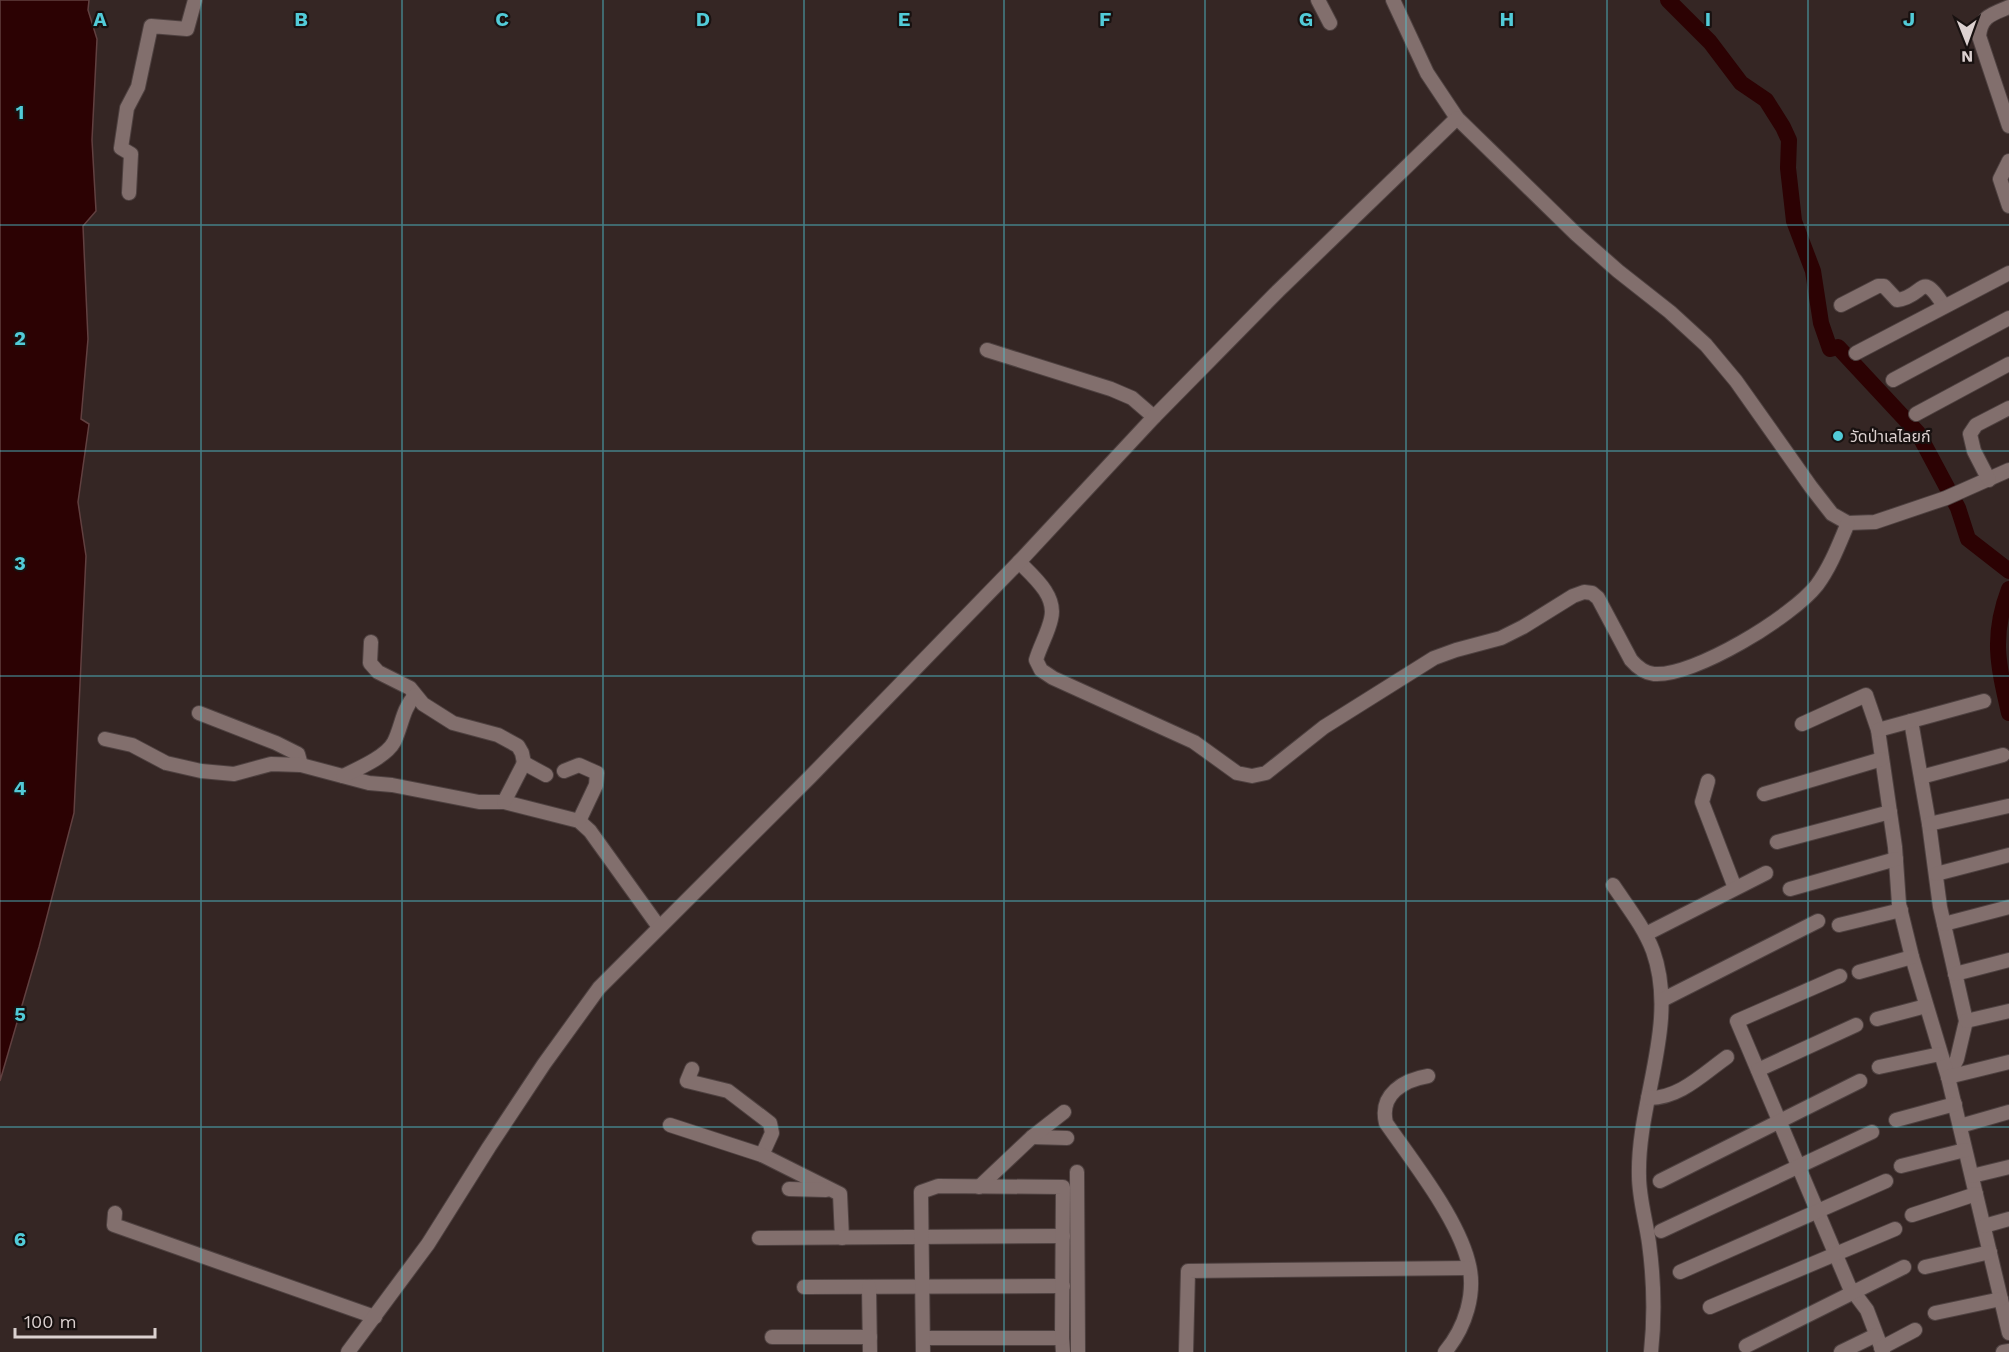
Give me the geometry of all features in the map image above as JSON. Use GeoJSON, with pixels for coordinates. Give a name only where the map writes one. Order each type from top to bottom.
{"type":"FeatureCollection","features":[{"type":"Feature","properties":{"kind":"street"},"geometry":{"type":"LineString","coordinates":[[129,193],[131,154],[121,148],[127,108],[138,87],[151,26],[187,29],[195,0]]}},
{"type":"Feature","properties":{"kind":"street"},"geometry":{"type":"LineString","coordinates":[[1318,0],[1330,23]]}},
{"type":"Feature","properties":{"kind":"street"},"geometry":{"type":"LineString","coordinates":[[1393,0],[1427,73],[1457,118],[1576,234],[1686,325],[1706,345],[1736,381],[1832,514],[1848,522],[1875,522],[1965,491],[2009,470]]}},
{"type":"Feature","properties":{"kind":"street"},"geometry":{"type":"LineString","coordinates":[[2009,7],[1987,17],[1980,25],[1979,36],[2009,126]]}},
{"type":"Feature","properties":{"kind":"street"},"geometry":{"type":"LineString","coordinates":[[348,1352],[428,1244],[489,1146],[599,988],[810,777],[1019,562],[1154,417],[1278,291],[1457,118]]}},
{"type":"Feature","properties":{"kind":"street"},"geometry":{"type":"LineString","coordinates":[[2008,202],[2000,179],[2009,160]]}},
{"type":"Feature","properties":{"kind":"street"},"geometry":{"type":"LineString","coordinates":[[1856,353],[2009,273]]}},
{"type":"Feature","properties":{"kind":"street"},"geometry":{"type":"LineString","coordinates":[[1841,305],[1878,286],[1884,286],[1897,300],[1929,286],[1944,306]]}},
{"type":"Feature","properties":{"kind":"street"},"geometry":{"type":"LineString","coordinates":[[1893,380],[2009,318]]}},
{"type":"Feature","properties":{"kind":"street"},"geometry":{"type":"LineString","coordinates":[[987,350],[1111,389],[1132,398],[1154,417]]}},
{"type":"Feature","properties":{"kind":"street"},"geometry":{"type":"LineString","coordinates":[[1916,414],[2009,364]]}},
{"type":"Feature","properties":{"kind":"street"},"geometry":{"type":"LineString","coordinates":[[1989,480],[1974,451],[1970,434],[1976,425],[2009,408]]}},
{"type":"Feature","properties":{"kind":"street"},"geometry":{"type":"LineString","coordinates":[[1019,562],[1047,593],[1052,606],[1052,618],[1036,660],[1041,670],[1074,689],[1194,742],[1237,773],[1252,776],[1266,773],[1324,726],[1434,658],[1501,638],[1563,601],[1584,592],[1592,593],[1598,598],[1638,669],[1653,674],[1693,667],[1739,644],[1799,603],[1817,585],[1832,559],[1848,522]]}},
{"type":"Feature","properties":{"kind":"street"},"geometry":{"type":"LineString","coordinates":[[371,642],[370,663],[378,672],[410,688],[423,704],[453,723],[498,735],[518,746],[524,763],[504,802]]}},
{"type":"Feature","properties":{"kind":"street"},"geometry":{"type":"LineString","coordinates":[[343,776],[372,760],[392,745],[405,708],[415,695]]}},
{"type":"Feature","properties":{"kind":"street"},"geometry":{"type":"LineString","coordinates":[[1802,724],[1866,695],[1878,730],[1901,910],[1912,957],[1955,1104],[2008,1325]]}},
{"type":"Feature","properties":{"kind":"street"},"geometry":{"type":"LineString","coordinates":[[1878,730],[1984,701]]}},
{"type":"Feature","properties":{"kind":"street"},"geometry":{"type":"LineString","coordinates":[[199,713],[298,754],[301,765]]}},
{"type":"Feature","properties":{"kind":"street"},"geometry":{"type":"LineString","coordinates":[[1911,721],[1922,777],[1944,924],[1966,1021],[1957,1059],[1948,1077]]}},
{"type":"Feature","properties":{"kind":"street"},"geometry":{"type":"LineString","coordinates":[[105,739],[132,745],[166,763],[201,771],[234,774],[271,764],[301,765],[369,783],[392,785],[479,802],[504,802],[579,821],[590,831],[659,927]]}},
{"type":"Feature","properties":{"kind":"street"},"geometry":{"type":"LineString","coordinates":[[1922,777],[2003,755]]}},
{"type":"Feature","properties":{"kind":"street"},"geometry":{"type":"LineString","coordinates":[[1764,794],[1882,759]]}},
{"type":"Feature","properties":{"kind":"street"},"geometry":{"type":"LineString","coordinates":[[524,763],[546,776]]}},
{"type":"Feature","properties":{"kind":"street"},"geometry":{"type":"LineString","coordinates":[[564,771],[579,765],[597,773],[596,785],[579,821]]}},
{"type":"Feature","properties":{"kind":"street"},"geometry":{"type":"LineString","coordinates":[[1708,781],[1702,802],[1735,888]]}},
{"type":"Feature","properties":{"kind":"street"},"geometry":{"type":"LineString","coordinates":[[1929,824],[2008,806]]}},
{"type":"Feature","properties":{"kind":"street"},"geometry":{"type":"LineString","coordinates":[[1778,842],[1890,812]]}},
{"type":"Feature","properties":{"kind":"street"},"geometry":{"type":"LineString","coordinates":[[1936,874],[2009,855]]}},
{"type":"Feature","properties":{"kind":"street"},"geometry":{"type":"LineString","coordinates":[[1790,889],[1896,860]]}},
{"type":"Feature","properties":{"kind":"street"},"geometry":{"type":"LineString","coordinates":[[1646,934],[1766,873]]}},
{"type":"Feature","properties":{"kind":"street"},"geometry":{"type":"LineString","coordinates":[[1613,885],[1646,934],[1657,968],[1662,1000],[1639,1146],[1639,1178],[1655,1292],[1651,1352]]}},
{"type":"Feature","properties":{"kind":"street"},"geometry":{"type":"LineString","coordinates":[[1944,924],[2009,907]]}},
{"type":"Feature","properties":{"kind":"street"},"geometry":{"type":"LineString","coordinates":[[1839,925],[1901,910]]}},
{"type":"Feature","properties":{"kind":"street"},"geometry":{"type":"LineString","coordinates":[[1662,1000],[1818,921]]}},
{"type":"Feature","properties":{"kind":"street"},"geometry":{"type":"LineString","coordinates":[[1859,972],[1912,957]]}},
{"type":"Feature","properties":{"kind":"street"},"geometry":{"type":"LineString","coordinates":[[1955,974],[2009,960]]}},
{"type":"Feature","properties":{"kind":"street"},"geometry":{"type":"LineString","coordinates":[[1840,976],[1737,1021],[1836,1254],[1854,1292],[1867,1310],[1880,1345]]}},
{"type":"Feature","properties":{"kind":"street"},"geometry":{"type":"LineString","coordinates":[[1877,1019],[1926,1006]]}},
{"type":"Feature","properties":{"kind":"street"},"geometry":{"type":"LineString","coordinates":[[1966,1021],[2009,1011]]}},
{"type":"Feature","properties":{"kind":"street"},"geometry":{"type":"LineString","coordinates":[[1758,1070],[1856,1025]]}},
{"type":"Feature","properties":{"kind":"street"},"geometry":{"type":"LineString","coordinates":[[1879,1067],[1940,1054]]}},
{"type":"Feature","properties":{"kind":"street"},"geometry":{"type":"LineString","coordinates":[[1648,1098],[1661,1098],[1676,1093],[1727,1058]]}},
{"type":"Feature","properties":{"kind":"street"},"geometry":{"type":"LineString","coordinates":[[1948,1077],[2009,1062]]}},
{"type":"Feature","properties":{"kind":"street"},"geometry":{"type":"LineString","coordinates":[[692,1069],[687,1081],[728,1090],[770,1123],[772,1133],[762,1155]]}},
{"type":"Feature","properties":{"kind":"street"},"geometry":{"type":"LineString","coordinates":[[1428,1076],[1403,1084],[1392,1094],[1384,1112],[1386,1123],[1438,1200],[1458,1235],[1469,1268],[1471,1286],[1465,1316],[1458,1336],[1445,1352]]}},
{"type":"Feature","properties":{"kind":"street"},"geometry":{"type":"LineString","coordinates":[[1659,1181],[1860,1081]]}},
{"type":"Feature","properties":{"kind":"street"},"geometry":{"type":"LineString","coordinates":[[1896,1120],[1955,1104]]}},
{"type":"Feature","properties":{"kind":"street"},"geometry":{"type":"LineString","coordinates":[[979,1187],[1032,1137],[1064,1112]]}},
{"type":"Feature","properties":{"kind":"street"},"geometry":{"type":"LineString","coordinates":[[1960,1126],[2009,1112]]}},
{"type":"Feature","properties":{"kind":"street"},"geometry":{"type":"LineString","coordinates":[[670,1125],[762,1155],[840,1194],[842,1238]]}},
{"type":"Feature","properties":{"kind":"street"},"geometry":{"type":"LineString","coordinates":[[1661,1231],[1872,1132]]}},
{"type":"Feature","properties":{"kind":"street"},"geometry":{"type":"LineString","coordinates":[[1032,1137],[1067,1138]]}},
{"type":"Feature","properties":{"kind":"street"},"geometry":{"type":"LineString","coordinates":[[1901,1166],[1965,1150]]}},
{"type":"Feature","properties":{"kind":"street"},"geometry":{"type":"LineString","coordinates":[[1972,1176],[2009,1167]]}},
{"type":"Feature","properties":{"kind":"street"},"geometry":{"type":"LineString","coordinates":[[1077,1172],[1078,1352]]}},
{"type":"Feature","properties":{"kind":"street"},"geometry":{"type":"LineString","coordinates":[[1680,1272],[1886,1181]]}},
{"type":"Feature","properties":{"kind":"street"},"geometry":{"type":"LineString","coordinates":[[938,1186],[1063,1187],[1063,1236],[1062,1345],[923,1345],[921,1192],[938,1186]]}},
{"type":"Feature","properties":{"kind":"street"},"geometry":{"type":"LineString","coordinates":[[789,1189],[831,1190]]}},
{"type":"Feature","properties":{"kind":"street"},"geometry":{"type":"LineString","coordinates":[[1912,1215],[1976,1194]]}},
{"type":"Feature","properties":{"kind":"street"},"geometry":{"type":"LineString","coordinates":[[116,1213],[114,1225],[375,1317]]}},
{"type":"Feature","properties":{"kind":"street"},"geometry":{"type":"LineString","coordinates":[[1984,1226],[2009,1219]]}},
{"type":"Feature","properties":{"kind":"street"},"geometry":{"type":"LineString","coordinates":[[1710,1307],[1894,1229]]}},
{"type":"Feature","properties":{"kind":"street"},"geometry":{"type":"LineString","coordinates":[[759,1238],[1063,1236]]}},
{"type":"Feature","properties":{"kind":"street"},"geometry":{"type":"LineString","coordinates":[[1925,1267],[1990,1252]]}},
{"type":"Feature","properties":{"kind":"street"},"geometry":{"type":"LineString","coordinates":[[1746,1346],[1904,1267]]}},
{"type":"Feature","properties":{"kind":"street"},"geometry":{"type":"LineString","coordinates":[[1186,1352],[1188,1271],[1469,1268]]}},
{"type":"Feature","properties":{"kind":"street"},"geometry":{"type":"LineString","coordinates":[[1995,1273],[2009,1269]]}},
{"type":"Feature","properties":{"kind":"street"},"geometry":{"type":"LineString","coordinates":[[804,1287],[1063,1286]]}},
{"type":"Feature","properties":{"kind":"street"},"geometry":{"type":"LineString","coordinates":[[869,1287],[870,1352]]}},
{"type":"Feature","properties":{"kind":"street"},"geometry":{"type":"LineString","coordinates":[[1935,1313],[2001,1299]]}},
{"type":"Feature","properties":{"kind":"street"},"geometry":{"type":"LineString","coordinates":[[1841,1352],[1880,1345],[1915,1330]]}},
{"type":"Feature","properties":{"kind":"street"},"geometry":{"type":"LineString","coordinates":[[772,1337],[870,1337]]}},
{"type":"Feature","properties":{"kind":"street"},"geometry":{"type":"LineString","coordinates":[[2003,1352],[2009,1351]]}},
{"type":"Feature","properties":{"kind":"shaded area"},"geometry":{"type":"Polygon","coordinates":[[[0,0],[89,0],[88,10],[97,39],[92,140],[96,211],[83,226],[88,339],[81,419],[89,424],[78,502],[86,556],[74,813],[39,947],[0,1081],[0,0]]]}},
{"type":"Feature","properties":{"kind":"waterway"},"geometry":{"type":"LineString","coordinates":[[1668,0],[1710,42],[1741,83],[1766,100],[1783,127],[1789,140],[1788,168],[1794,221],[1813,271],[1821,323],[1830,349],[1838,347],[1918,433],[1958,508],[1968,539],[2009,571]]}},
{"type":"Feature","properties":{"kind":"waterway"},"geometry":{"type":"LineString","coordinates":[[2009,589],[2003,606],[1998,636],[1999,665],[2009,713]]}},
{"type":"Feature","properties":{"kind":"place","name":"วัดป่าเลไลยก์"},"geometry":{"type":"Point","coordinates":[1838,436]}}]}
